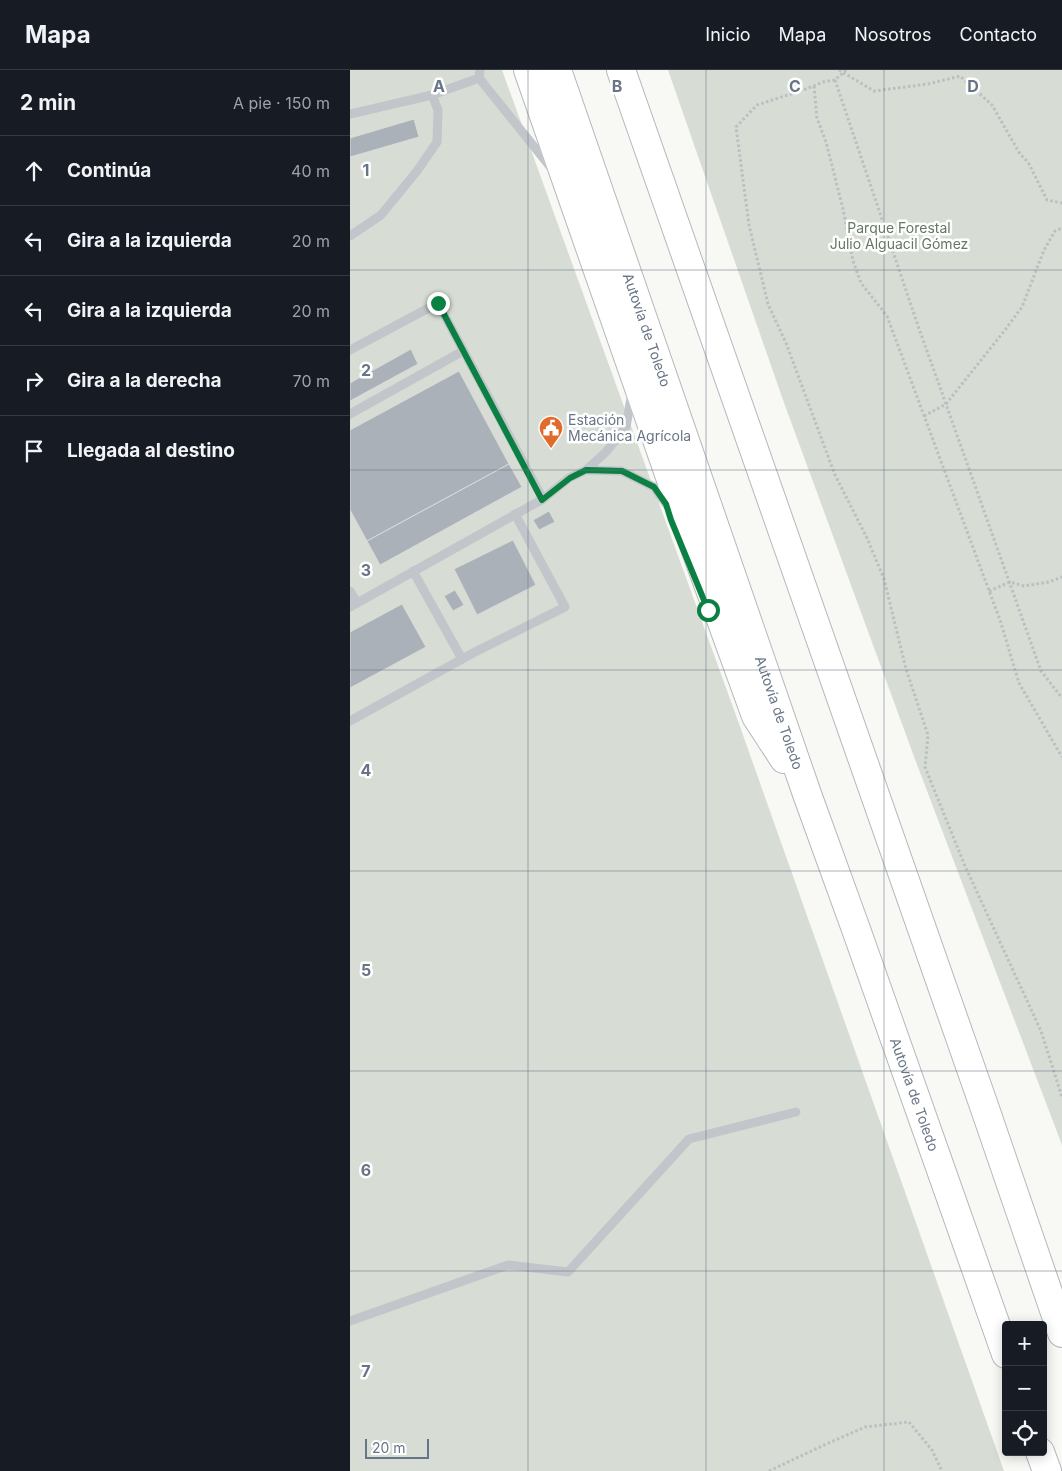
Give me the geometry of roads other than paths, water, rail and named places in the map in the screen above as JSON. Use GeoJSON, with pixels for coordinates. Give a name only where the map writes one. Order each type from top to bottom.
{"type":"FeatureCollection","features":[{"type":"Feature","properties":{"kind":"highway"},"geometry":{"type":"LineString","coordinates":[[528,70],[571,194],[583,246],[756,716],[807,794]]}},
{"type":"Feature","properties":{"kind":"highway","name":"Autovía de Toledo"},"geometry":{"type":"LineString","coordinates":[[557,70],[807,794],[1002,1343]]}},
{"type":"Feature","properties":{"kind":"highway"},"geometry":{"type":"LineString","coordinates":[[621,70],[1062,1333]]}},
{"type":"Feature","properties":{"kind":"highway"},"geometry":{"type":"LineString","coordinates":[[1041,1456],[1047,1471]]}},
{"type":"Feature","properties":{"kind":"lane"},"geometry":{"type":"LineString","coordinates":[[350,114],[432,95],[479,74],[571,194]]}},
{"type":"Feature","properties":{"kind":"lane"},"geometry":{"type":"LineString","coordinates":[[350,236],[381,215],[417,171],[437,142],[438,110],[432,95]]}},
{"type":"Feature","properties":{"kind":"lane"},"geometry":{"type":"LineString","coordinates":[[350,350],[438,303],[542,500]]}},
{"type":"Feature","properties":{"kind":"lane"},"geometry":{"type":"LineString","coordinates":[[350,414],[463,351]]}},
{"type":"Feature","properties":{"kind":"lane"},"geometry":{"type":"LineString","coordinates":[[628,389],[637,416]]}},
{"type":"Feature","properties":{"kind":"lane"},"geometry":{"type":"LineString","coordinates":[[350,591],[354,605],[542,500],[570,478],[586,470],[606,452],[626,428],[631,398]]}},
{"type":"Feature","properties":{"kind":"lane"},"geometry":{"type":"LineString","coordinates":[[586,470],[622,471],[654,487],[668,508],[658,478]]}},
{"type":"Feature","properties":{"kind":"lane"},"geometry":{"type":"LineString","coordinates":[[350,720],[462,659],[565,607],[515,514]]}},
{"type":"Feature","properties":{"kind":"lane"},"geometry":{"type":"LineString","coordinates":[[413,571],[462,659]]}},
{"type":"Feature","properties":{"kind":"lane"},"geometry":{"type":"LineString","coordinates":[[708,610],[726,633]]}},
{"type":"Feature","properties":{"kind":"lane"},"geometry":{"type":"LineString","coordinates":[[350,1320],[508,1265],[568,1272],[689,1139],[796,1112]]}},
{"type":"Feature","properties":{"kind":"place","name":"Estación Mecánica Agrícola"},"geometry":{"type":"Point","coordinates":[551,449]}},
{"type":"Feature","properties":{"kind":"park label","name":"Parque Forestal Julio Alguacil Gómez"},"geometry":{"type":"Point","coordinates":[899,236]}}]}
